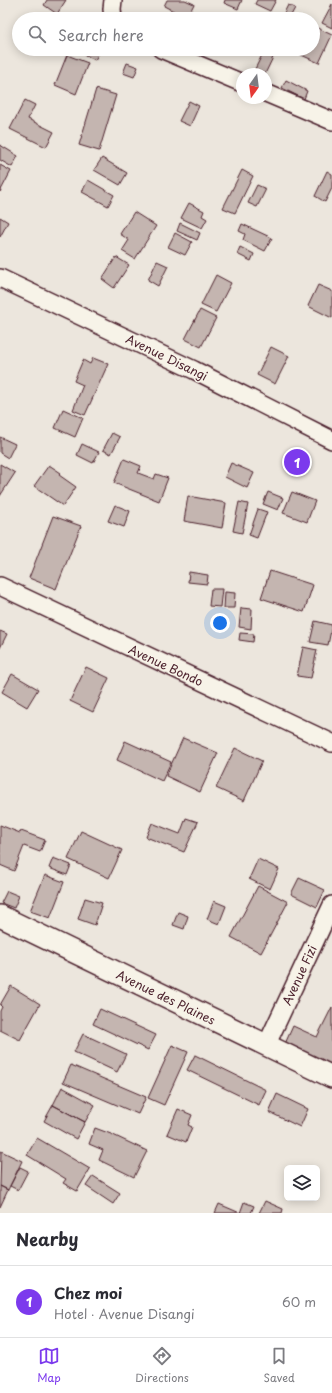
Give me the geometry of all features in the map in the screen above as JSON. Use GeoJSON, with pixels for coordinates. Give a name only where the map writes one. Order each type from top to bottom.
{"type":"FeatureCollection","features":[{"type":"Feature","properties":{"kind":"street"},"geometry":{"type":"LineString","coordinates":[[112,12],[114,0]]}},
{"type":"Feature","properties":{"kind":"street"},"geometry":{"type":"LineString","coordinates":[[178,56],[236,80]]}},
{"type":"Feature","properties":{"kind":"street"},"geometry":{"type":"LineString","coordinates":[[272,96],[332,121]]}},
{"type":"Feature","properties":{"kind":"street","name":"Avenue Disangi"},"geometry":{"type":"LineString","coordinates":[[0,278],[194,370],[332,440]]}},
{"type":"Feature","properties":{"kind":"street","name":"Avenue Bondo"},"geometry":{"type":"LineString","coordinates":[[0,586],[332,743]]}},
{"type":"Feature","properties":{"kind":"street","name":"Avenue Fizi"},"geometry":{"type":"LineString","coordinates":[[266,1046],[332,905]]}},
{"type":"Feature","properties":{"kind":"street","name":"Avenue des Plaines"},"geometry":{"type":"LineString","coordinates":[[1,918],[332,1077]]}},
{"type":"Feature","properties":{"kind":"building"},"geometry":{"type":"Polygon","coordinates":[[[47,0],[66,0],[58,12],[54,12],[44,5],[47,0]]]}},
{"type":"Feature","properties":{"kind":"building"},"geometry":{"type":"Polygon","coordinates":[[[167,0],[185,0],[194,4],[190,12],[176,12],[164,6],[167,0]]]}},
{"type":"Feature","properties":{"kind":"building"},"geometry":{"type":"Polygon","coordinates":[[[225,0],[242,0],[238,9],[224,3],[225,0]]]}},
{"type":"Feature","properties":{"kind":"building"},"geometry":{"type":"Polygon","coordinates":[[[257,0],[276,0],[270,11],[255,4],[257,0]]]}},
{"type":"Feature","properties":{"kind":"building"},"geometry":{"type":"Polygon","coordinates":[[[332,4],[332,28],[322,23],[332,4]]]}},
{"type":"Feature","properties":{"kind":"building"},"geometry":{"type":"Polygon","coordinates":[[[288,5],[295,8],[293,12],[284,12],[288,5]]]}},
{"type":"Feature","properties":{"kind":"building"},"geometry":{"type":"Polygon","coordinates":[[[320,29],[332,35],[319,63],[304,56],[320,56],[320,29]]]}},
{"type":"Feature","properties":{"kind":"building"},"geometry":{"type":"Polygon","coordinates":[[[67,56],[88,63],[76,94],[55,85],[67,56]]]}},
{"type":"Feature","properties":{"kind":"building"},"geometry":{"type":"Polygon","coordinates":[[[87,56],[97,56],[95,60],[87,56]]]}},
{"type":"Feature","properties":{"kind":"building"},"geometry":{"type":"Polygon","coordinates":[[[262,56],[274,56],[268,68],[256,68],[262,56]]]}},
{"type":"Feature","properties":{"kind":"building"},"geometry":{"type":"Polygon","coordinates":[[[127,63],[138,67],[134,77],[123,73],[127,63]]]}},
{"type":"Feature","properties":{"kind":"building"},"geometry":{"type":"Polygon","coordinates":[[[286,80],[307,91],[304,99],[282,88],[286,80]]]}},
{"type":"Feature","properties":{"kind":"building"},"geometry":{"type":"Polygon","coordinates":[[[96,89],[116,95],[99,151],[79,145],[96,89]]]}},
{"type":"Feature","properties":{"kind":"building"},"geometry":{"type":"Polygon","coordinates":[[[25,100],[35,105],[28,119],[54,132],[46,147],[10,129],[25,100]]]}},
{"type":"Feature","properties":{"kind":"building"},"geometry":{"type":"Polygon","coordinates":[[[189,101],[199,106],[190,126],[179,121],[189,101]]]}},
{"type":"Feature","properties":{"kind":"building"},"geometry":{"type":"Polygon","coordinates":[[[0,145],[18,156],[12,167],[0,160],[0,145]]]}},
{"type":"Feature","properties":{"kind":"building"},"geometry":{"type":"Polygon","coordinates":[[[102,158],[127,173],[120,185],[94,170],[102,158]]]}},
{"type":"Feature","properties":{"kind":"building"},"geometry":{"type":"Polygon","coordinates":[[[0,165],[11,171],[0,192],[0,165]]]}},
{"type":"Feature","properties":{"kind":"building"},"geometry":{"type":"Polygon","coordinates":[[[242,170],[253,176],[235,213],[223,208],[242,170]]]}},
{"type":"Feature","properties":{"kind":"building"},"geometry":{"type":"Polygon","coordinates":[[[327,171],[332,174],[332,188],[325,202],[315,196],[327,171]]]}},
{"type":"Feature","properties":{"kind":"building"},"geometry":{"type":"Polygon","coordinates":[[[88,180],[114,195],[108,206],[82,192],[88,180]]]}},
{"type":"Feature","properties":{"kind":"building"},"geometry":{"type":"Polygon","coordinates":[[[257,185],[266,189],[257,207],[248,203],[257,185]]]}},
{"type":"Feature","properties":{"kind":"building"},"geometry":{"type":"Polygon","coordinates":[[[189,203],[204,211],[202,216],[207,219],[202,228],[181,218],[189,203]]]}},
{"type":"Feature","properties":{"kind":"building"},"geometry":{"type":"Polygon","coordinates":[[[134,212],[156,226],[135,259],[122,251],[129,240],[120,234],[134,212]]]}},
{"type":"Feature","properties":{"kind":"building"},"geometry":{"type":"Polygon","coordinates":[[[0,217],[8,222],[0,237],[0,217]]]}},
{"type":"Feature","properties":{"kind":"building"},"geometry":{"type":"Polygon","coordinates":[[[180,223],[200,233],[197,240],[177,231],[180,223]]]}},
{"type":"Feature","properties":{"kind":"building"},"geometry":{"type":"Polygon","coordinates":[[[242,224],[272,238],[265,251],[243,240],[245,234],[239,231],[242,224]]]}},
{"type":"Feature","properties":{"kind":"building"},"geometry":{"type":"Polygon","coordinates":[[[175,233],[192,242],[185,255],[168,247],[175,233]]]}},
{"type":"Feature","properties":{"kind":"building"},"geometry":{"type":"Polygon","coordinates":[[[240,247],[254,254],[251,261],[237,254],[240,247]]]}},
{"type":"Feature","properties":{"kind":"building"},"geometry":{"type":"Polygon","coordinates":[[[116,257],[129,265],[114,288],[102,279],[116,257]]]}},
{"type":"Feature","properties":{"kind":"building"},"geometry":{"type":"Polygon","coordinates":[[[157,261],[168,266],[158,286],[148,280],[157,261]]]}},
{"type":"Feature","properties":{"kind":"building"},"geometry":{"type":"Polygon","coordinates":[[[216,275],[231,283],[216,312],[201,305],[216,275]]]}},
{"type":"Feature","properties":{"kind":"building"},"geometry":{"type":"Polygon","coordinates":[[[318,285],[332,291],[332,318],[308,306],[318,285]]]}},
{"type":"Feature","properties":{"kind":"building"},"geometry":{"type":"Polygon","coordinates":[[[200,310],[216,318],[201,347],[185,339],[200,310]]]}},
{"type":"Feature","properties":{"kind":"building"},"geometry":{"type":"Polygon","coordinates":[[[271,347],[289,356],[275,384],[257,375],[271,347]]]}},
{"type":"Feature","properties":{"kind":"building"},"geometry":{"type":"Polygon","coordinates":[[[93,358],[108,364],[85,415],[73,410],[83,385],[74,381],[83,360],[90,364],[93,358]]]}},
{"type":"Feature","properties":{"kind":"building"},"geometry":{"type":"Polygon","coordinates":[[[63,409],[83,418],[75,437],[55,428],[63,409]]]}},
{"type":"Feature","properties":{"kind":"building"},"geometry":{"type":"Polygon","coordinates":[[[112,433],[120,437],[111,454],[103,450],[112,433]]]}},
{"type":"Feature","properties":{"kind":"building"},"geometry":{"type":"Polygon","coordinates":[[[0,437],[15,444],[8,458],[0,453],[0,437]]]}},
{"type":"Feature","properties":{"kind":"building"},"geometry":{"type":"Polygon","coordinates":[[[82,444],[99,452],[93,463],[77,455],[82,444]]]}},
{"type":"Feature","properties":{"kind":"building"},"geometry":{"type":"Polygon","coordinates":[[[124,459],[141,466],[138,473],[154,479],[156,474],[168,478],[159,501],[114,483],[124,459]]]}},
{"type":"Feature","properties":{"kind":"building"},"geometry":{"type":"Polygon","coordinates":[[[231,463],[254,473],[247,488],[225,477],[231,463]]]}},
{"type":"Feature","properties":{"kind":"building"},"geometry":{"type":"Polygon","coordinates":[[[0,464],[15,473],[0,496],[0,464]]]}},
{"type":"Feature","properties":{"kind":"building"},"geometry":{"type":"Polygon","coordinates":[[[49,465],[61,473],[59,475],[76,487],[63,506],[34,486],[49,465]]]}},
{"type":"Feature","properties":{"kind":"building"},"geometry":{"type":"Polygon","coordinates":[[[268,492],[283,498],[278,510],[263,504],[268,492]]]}},
{"type":"Feature","properties":{"kind":"building"},"geometry":{"type":"Polygon","coordinates":[[[292,492],[315,501],[307,522],[283,513],[292,492]]]}},
{"type":"Feature","properties":{"kind":"building"},"geometry":{"type":"Polygon","coordinates":[[[188,496],[226,503],[222,528],[184,521],[188,496]]]}},
{"type":"Feature","properties":{"kind":"building"},"geometry":{"type":"Polygon","coordinates":[[[239,502],[248,504],[242,533],[233,531],[239,502]]]}},
{"type":"Feature","properties":{"kind":"building"},"geometry":{"type":"Polygon","coordinates":[[[115,505],[130,511],[124,527],[108,521],[115,505]]]}},
{"type":"Feature","properties":{"kind":"building"},"geometry":{"type":"Polygon","coordinates":[[[258,509],[267,512],[257,538],[249,535],[258,509]]]}},
{"type":"Feature","properties":{"kind":"building"},"geometry":{"type":"Polygon","coordinates":[[[53,516],[81,526],[56,589],[29,578],[53,516]]]}},
{"type":"Feature","properties":{"kind":"building"},"geometry":{"type":"Polygon","coordinates":[[[270,571],[313,585],[304,612],[261,598],[270,571]]]}},
{"type":"Feature","properties":{"kind":"building"},"geometry":{"type":"Polygon","coordinates":[[[189,572],[208,575],[207,584],[188,582],[189,572]]]}},
{"type":"Feature","properties":{"kind":"building"},"geometry":{"type":"Polygon","coordinates":[[[211,589],[222,589],[220,607],[209,606],[211,589]]]}},
{"type":"Feature","properties":{"kind":"building"},"geometry":{"type":"Polygon","coordinates":[[[225,592],[235,593],[234,608],[224,608],[225,592]]]}},
{"type":"Feature","properties":{"kind":"building"},"geometry":{"type":"Polygon","coordinates":[[[241,608],[252,609],[251,629],[239,627],[241,608]]]}},
{"type":"Feature","properties":{"kind":"building"},"geometry":{"type":"Polygon","coordinates":[[[315,621],[332,625],[328,645],[310,642],[315,621]]]}},
{"type":"Feature","properties":{"kind":"building"},"geometry":{"type":"Polygon","coordinates":[[[0,631],[7,634],[0,648],[0,631]]]}},
{"type":"Feature","properties":{"kind":"building"},"geometry":{"type":"Polygon","coordinates":[[[240,633],[254,634],[253,642],[239,640],[240,633]]]}},
{"type":"Feature","properties":{"kind":"building"},"geometry":{"type":"Polygon","coordinates":[[[303,647],[317,650],[311,678],[297,676],[303,647]]]}},
{"type":"Feature","properties":{"kind":"building"},"geometry":{"type":"Polygon","coordinates":[[[86,667],[109,678],[93,712],[70,701],[86,667]]]}},
{"type":"Feature","properties":{"kind":"building"},"geometry":{"type":"Polygon","coordinates":[[[12,674],[38,689],[27,707],[2,692],[12,674]]]}},
{"type":"Feature","properties":{"kind":"building"},"geometry":{"type":"Polygon","coordinates":[[[183,738],[218,753],[200,792],[166,776],[183,738]]]}},
{"type":"Feature","properties":{"kind":"building"},"geometry":{"type":"Polygon","coordinates":[[[125,741],[171,762],[162,781],[117,760],[125,741]]]}},
{"type":"Feature","properties":{"kind":"building"},"geometry":{"type":"Polygon","coordinates":[[[235,748],[262,761],[244,801],[216,788],[235,748]]]}},
{"type":"Feature","properties":{"kind":"building"},"geometry":{"type":"Polygon","coordinates":[[[186,818],[198,822],[184,852],[146,837],[152,823],[180,834],[186,818]]]}},
{"type":"Feature","properties":{"kind":"building"},"geometry":{"type":"Polygon","coordinates":[[[0,825],[20,833],[21,831],[45,840],[40,852],[24,846],[14,871],[0,865],[0,825]]]}},
{"type":"Feature","properties":{"kind":"building"},"geometry":{"type":"Polygon","coordinates":[[[81,831],[122,850],[109,878],[68,859],[81,831]]]}},
{"type":"Feature","properties":{"kind":"building"},"geometry":{"type":"Polygon","coordinates":[[[53,858],[71,865],[67,875],[49,868],[53,858]]]}},
{"type":"Feature","properties":{"kind":"building"},"geometry":{"type":"Polygon","coordinates":[[[258,859],[279,869],[270,889],[249,879],[258,859]]]}},
{"type":"Feature","properties":{"kind":"building"},"geometry":{"type":"Polygon","coordinates":[[[45,875],[64,882],[50,918],[30,911],[45,875]]]}},
{"type":"Feature","properties":{"kind":"building"},"geometry":{"type":"Polygon","coordinates":[[[299,878],[325,890],[317,907],[291,894],[299,878]]]}},
{"type":"Feature","properties":{"kind":"building"},"geometry":{"type":"Polygon","coordinates":[[[258,886],[288,902],[261,953],[231,937],[258,886]]]}},
{"type":"Feature","properties":{"kind":"building"},"geometry":{"type":"Polygon","coordinates":[[[7,891],[19,896],[14,908],[1,903],[7,891]]]}},
{"type":"Feature","properties":{"kind":"building"},"geometry":{"type":"Polygon","coordinates":[[[85,898],[102,903],[95,925],[78,919],[85,898]]]}},
{"type":"Feature","properties":{"kind":"building"},"geometry":{"type":"Polygon","coordinates":[[[214,901],[226,906],[219,924],[207,919],[214,901]]]}},
{"type":"Feature","properties":{"kind":"building"},"geometry":{"type":"Polygon","coordinates":[[[178,912],[188,916],[184,929],[173,925],[178,912]]]}},
{"type":"Feature","properties":{"kind":"building"},"geometry":{"type":"Polygon","coordinates":[[[11,986],[40,1004],[20,1040],[0,1030],[0,1011],[2,1007],[0,1005],[11,986]]]}},
{"type":"Feature","properties":{"kind":"building"},"geometry":{"type":"Polygon","coordinates":[[[332,1007],[332,1068],[284,1046],[293,1026],[317,1037],[332,1007]]]}},
{"type":"Feature","properties":{"kind":"building"},"geometry":{"type":"Polygon","coordinates":[[[100,1009],[156,1035],[148,1050],[93,1024],[100,1009]]]}},
{"type":"Feature","properties":{"kind":"building"},"geometry":{"type":"Polygon","coordinates":[[[83,1034],[126,1054],[117,1072],[74,1052],[83,1034]]]}},
{"type":"Feature","properties":{"kind":"building"},"geometry":{"type":"Polygon","coordinates":[[[172,1045],[188,1052],[164,1105],[148,1098],[172,1045]]]}},
{"type":"Feature","properties":{"kind":"building"},"geometry":{"type":"Polygon","coordinates":[[[195,1055],[266,1090],[259,1105],[187,1070],[195,1055]]]}},
{"type":"Feature","properties":{"kind":"building"},"geometry":{"type":"Polygon","coordinates":[[[71,1065],[146,1097],[138,1114],[63,1082],[71,1065]]]}},
{"type":"Feature","properties":{"kind":"building"},"geometry":{"type":"Polygon","coordinates":[[[62,1087],[95,1105],[85,1122],[53,1105],[62,1087]]]}},
{"type":"Feature","properties":{"kind":"building"},"geometry":{"type":"Polygon","coordinates":[[[277,1094],[308,1109],[300,1127],[269,1112],[277,1094]]]}},
{"type":"Feature","properties":{"kind":"building"},"geometry":{"type":"Polygon","coordinates":[[[53,1105],[85,1122],[76,1139],[44,1121],[53,1105]]]}},
{"type":"Feature","properties":{"kind":"building"},"geometry":{"type":"Polygon","coordinates":[[[178,1109],[192,1115],[188,1125],[192,1127],[186,1142],[167,1134],[178,1109]]]}},
{"type":"Feature","properties":{"kind":"building"},"geometry":{"type":"Polygon","coordinates":[[[95,1128],[147,1151],[134,1177],[99,1160],[103,1150],[89,1144],[95,1128]]]}},
{"type":"Feature","properties":{"kind":"building"},"geometry":{"type":"Polygon","coordinates":[[[37,1138],[90,1169],[77,1191],[63,1183],[66,1179],[27,1155],[37,1138]]]}},
{"type":"Feature","properties":{"kind":"building"},"geometry":{"type":"Polygon","coordinates":[[[1,1151],[22,1161],[8,1190],[0,1186],[1,1151]]]}},
{"type":"Feature","properties":{"kind":"building"},"geometry":{"type":"Polygon","coordinates":[[[20,1167],[28,1171],[18,1190],[10,1186],[20,1167]]]}},
{"type":"Feature","properties":{"kind":"building"},"geometry":{"type":"Polygon","coordinates":[[[93,1176],[120,1193],[113,1204],[86,1186],[93,1176]]]}},
{"type":"Feature","properties":{"kind":"building"},"geometry":{"type":"Polygon","coordinates":[[[0,1186],[8,1190],[0,1207],[0,1186]]]}},
{"type":"Feature","properties":{"kind":"building"},"geometry":{"type":"Polygon","coordinates":[[[265,1201],[283,1209],[282,1213],[259,1213],[265,1201]]]}},
{"type":"Feature","properties":{"kind":"building"},"geometry":{"type":"Polygon","coordinates":[[[244,1202],[254,1206],[251,1213],[240,1213],[244,1202]]]}},
{"type":"Feature","properties":{"kind":"building"},"geometry":{"type":"Polygon","coordinates":[[[219,1204],[240,1213],[215,1213],[219,1204]]]}},
{"type":"Feature","properties":{"kind":"place","name":"Chez moi"},"geometry":{"type":"Point","coordinates":[297,462]}}]}
